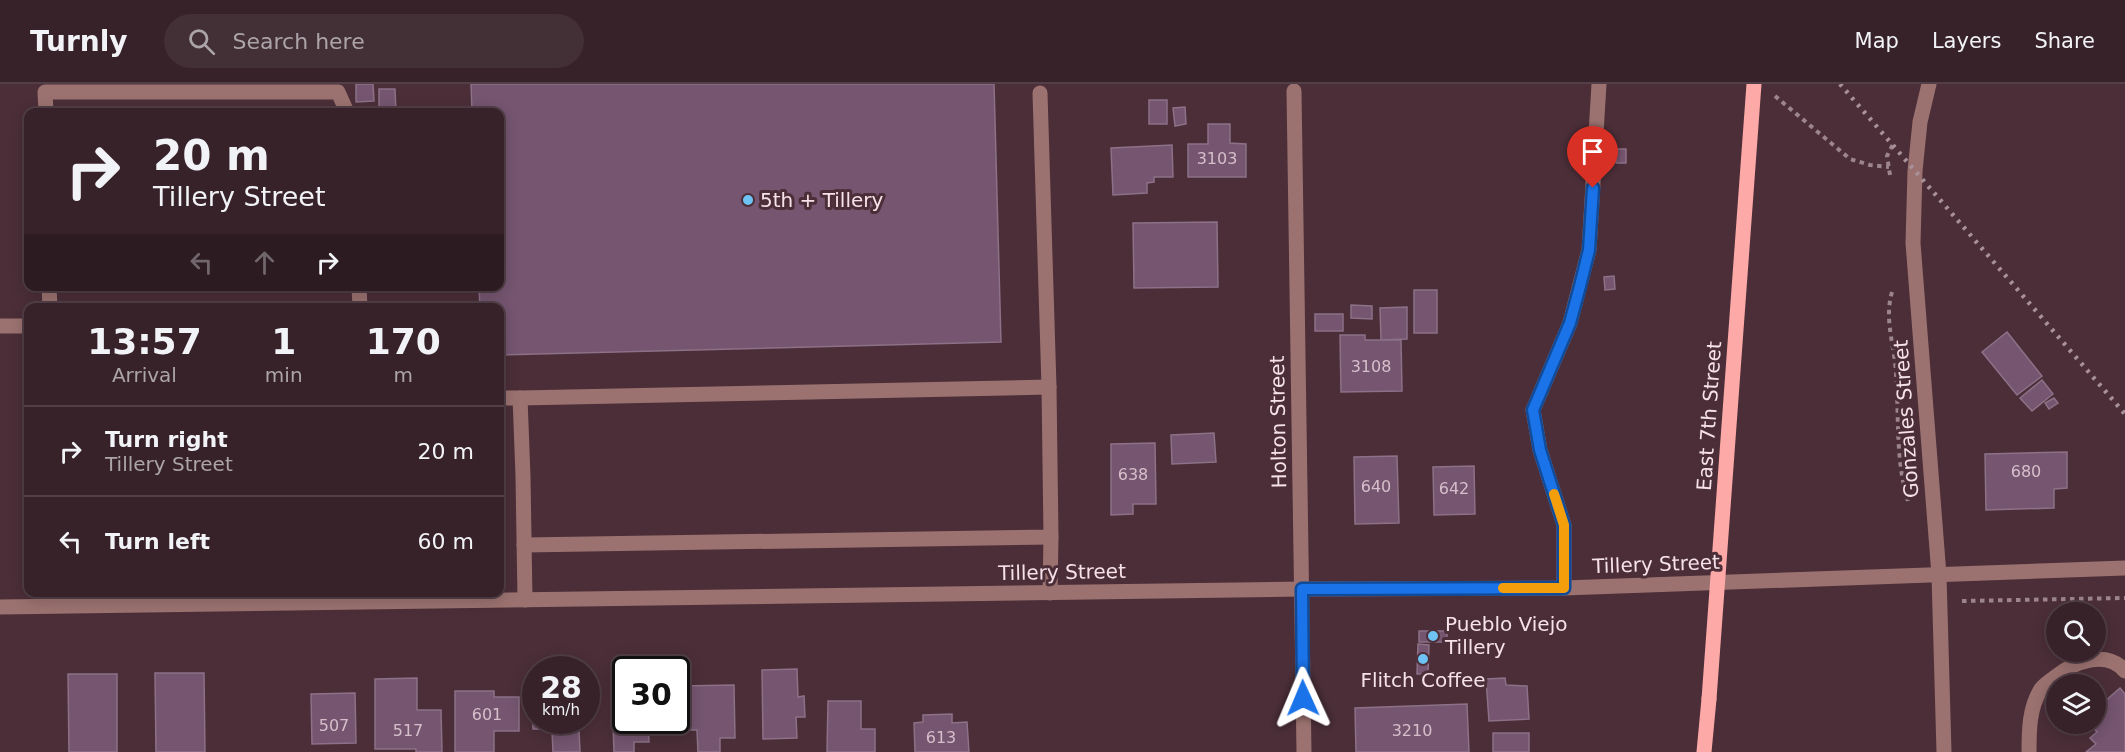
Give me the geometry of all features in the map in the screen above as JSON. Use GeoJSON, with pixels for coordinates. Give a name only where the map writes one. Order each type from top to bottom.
{"type":"FeatureCollection","features":[{"type":"Feature","properties":{"kind":"main road","name":"East 7th Street"},"geometry":{"type":"LineString","coordinates":[[1704,752],[1754,84]]}},
{"type":"Feature","properties":{"kind":"street"},"geometry":{"type":"LineString","coordinates":[[1564,588],[1564,525],[1540,450],[1533,410],[1570,323],[1589,250],[1599,84]]}},
{"type":"Feature","properties":{"kind":"street","name":"Gonzales Street"},"geometry":{"type":"LineString","coordinates":[[1929,84],[1920,122],[1915,171],[1913,243],[1939,575],[1944,752]]}},
{"type":"Feature","properties":{"kind":"street","name":"Holton Street"},"geometry":{"type":"LineString","coordinates":[[1294,91],[1304,752]]}},
{"type":"Feature","properties":{"kind":"street"},"geometry":{"type":"LineString","coordinates":[[46,108],[45,92],[338,92],[345,108]]}},
{"type":"Feature","properties":{"kind":"street"},"geometry":{"type":"LineString","coordinates":[[1040,93],[1049,387],[1050,593]]}},
{"type":"Feature","properties":{"kind":"street"},"geometry":{"type":"LineString","coordinates":[[0,326],[24,326]]}},
{"type":"Feature","properties":{"kind":"street"},"geometry":{"type":"LineString","coordinates":[[504,398],[1049,387]]}},
{"type":"Feature","properties":{"kind":"street"},"geometry":{"type":"LineString","coordinates":[[520,398],[525,600]]}},
{"type":"Feature","properties":{"kind":"street"},"geometry":{"type":"LineString","coordinates":[[524,545],[1051,537]]}},
{"type":"Feature","properties":{"kind":"street","name":"Tillery Street"},"geometry":{"type":"LineString","coordinates":[[0,607],[1302,589],[1564,588],[2125,568]]}},
{"type":"Feature","properties":{"kind":"street"},"geometry":{"type":"LineString","coordinates":[[2029,752],[2031,709],[2042,688],[2064,670],[2085,659],[2108,660],[2120,665],[2125,671]]}},
{"type":"Feature","properties":{"kind":"path"},"geometry":{"type":"LineString","coordinates":[[1770,91],[1850,159],[1870,165],[1889,167]]}},
{"type":"Feature","properties":{"kind":"path"},"geometry":{"type":"LineString","coordinates":[[1964,601],[2125,598]]}},
{"type":"Feature","properties":{"kind":"building"},"geometry":{"type":"Polygon","coordinates":[[[356,84],[373,84],[374,101],[356,102],[356,84]]]}},
{"type":"Feature","properties":{"kind":"building","name":"5th + Tillery"},"geometry":{"type":"Polygon","coordinates":[[[471,84],[994,84],[1001,342],[504,355],[504,303],[480,303],[479,291],[504,291],[504,108],[472,108],[471,84]]]}},
{"type":"Feature","properties":{"kind":"building"},"geometry":{"type":"Polygon","coordinates":[[[379,89],[395,89],[396,108],[379,108],[379,89]]]}},
{"type":"Feature","properties":{"kind":"building"},"geometry":{"type":"Polygon","coordinates":[[[1149,100],[1167,100],[1167,124],[1149,124],[1149,100]]]}},
{"type":"Feature","properties":{"kind":"building"},"geometry":{"type":"Polygon","coordinates":[[[1185,107],[1186,124],[1175,126],[1173,108],[1185,107]]]}},
{"type":"Feature","properties":{"kind":"building"},"geometry":{"type":"Polygon","coordinates":[[[1208,124],[1230,124],[1230,143],[1246,144],[1246,177],[1188,177],[1188,144],[1208,144],[1208,124]]]}},
{"type":"Feature","properties":{"kind":"building"},"geometry":{"type":"Polygon","coordinates":[[[1172,145],[1173,177],[1154,177],[1154,182],[1147,183],[1147,193],[1113,195],[1111,148],[1172,145]]]}},
{"type":"Feature","properties":{"kind":"building"},"geometry":{"type":"Polygon","coordinates":[[[1616,149],[1626,149],[1626,163],[1616,163],[1616,149]]]}},
{"type":"Feature","properties":{"kind":"building"},"geometry":{"type":"Polygon","coordinates":[[[1217,222],[1218,287],[1134,288],[1133,223],[1217,222]]]}},
{"type":"Feature","properties":{"kind":"building"},"geometry":{"type":"Polygon","coordinates":[[[1614,276],[1615,289],[1605,290],[1604,277],[1614,276]]]}},
{"type":"Feature","properties":{"kind":"building"},"geometry":{"type":"Polygon","coordinates":[[[1414,290],[1437,290],[1437,333],[1414,333],[1414,290]]]}},
{"type":"Feature","properties":{"kind":"building"},"geometry":{"type":"Polygon","coordinates":[[[1351,305],[1372,306],[1372,319],[1351,318],[1351,305]]]}},
{"type":"Feature","properties":{"kind":"building"},"geometry":{"type":"Polygon","coordinates":[[[1407,307],[1407,339],[1381,340],[1380,308],[1407,307]]]}},
{"type":"Feature","properties":{"kind":"building"},"geometry":{"type":"Polygon","coordinates":[[[1315,314],[1343,314],[1343,331],[1315,331],[1315,314]]]}},
{"type":"Feature","properties":{"kind":"building"},"geometry":{"type":"Polygon","coordinates":[[[2007,332],[2042,376],[2017,395],[1982,352],[2007,332]]]}},
{"type":"Feature","properties":{"kind":"building"},"geometry":{"type":"Polygon","coordinates":[[[1340,335],[1365,335],[1365,340],[1401,340],[1402,391],[1341,392],[1340,335]]]}},
{"type":"Feature","properties":{"kind":"building"},"geometry":{"type":"Polygon","coordinates":[[[2042,380],[2053,394],[2032,411],[2020,398],[2042,380]]]}},
{"type":"Feature","properties":{"kind":"building"},"geometry":{"type":"Polygon","coordinates":[[[2054,398],[2058,403],[2049,409],[2045,403],[2054,398]]]}},
{"type":"Feature","properties":{"kind":"building"},"geometry":{"type":"Polygon","coordinates":[[[1214,433],[1216,462],[1172,464],[1171,435],[1214,433]]]}},
{"type":"Feature","properties":{"kind":"building"},"geometry":{"type":"Polygon","coordinates":[[[1155,443],[1156,504],[1133,504],[1133,514],[1111,515],[1111,444],[1155,443]]]}},
{"type":"Feature","properties":{"kind":"building"},"geometry":{"type":"Polygon","coordinates":[[[2067,452],[2067,488],[2054,489],[2054,508],[1986,510],[1985,454],[2067,452]]]}},
{"type":"Feature","properties":{"kind":"building"},"geometry":{"type":"Polygon","coordinates":[[[1397,456],[1399,523],[1355,524],[1354,457],[1397,456]]]}},
{"type":"Feature","properties":{"kind":"building"},"geometry":{"type":"Polygon","coordinates":[[[1474,466],[1475,514],[1434,515],[1433,467],[1474,466]]]}},
{"type":"Feature","properties":{"kind":"building","name":"Pueblo Viejo Tillery"},"geometry":{"type":"Polygon","coordinates":[[[1419,631],[1447,631],[1447,642],[1419,642],[1419,631]]]}},
{"type":"Feature","properties":{"kind":"building","name":"Flitch Coffee"},"geometry":{"type":"Polygon","coordinates":[[[1418,644],[1429,645],[1428,674],[1417,674],[1418,644]]]}},
{"type":"Feature","properties":{"kind":"building"},"geometry":{"type":"Polygon","coordinates":[[[797,669],[798,697],[804,696],[805,717],[796,717],[797,738],[763,739],[762,670],[797,669]]]}},
{"type":"Feature","properties":{"kind":"building"},"geometry":{"type":"Polygon","coordinates":[[[155,673],[204,673],[205,752],[156,752],[155,673]]]}},
{"type":"Feature","properties":{"kind":"building"},"geometry":{"type":"Polygon","coordinates":[[[68,674],[117,674],[117,752],[69,752],[68,674]]]}},
{"type":"Feature","properties":{"kind":"building"},"geometry":{"type":"Polygon","coordinates":[[[417,678],[417,710],[441,710],[442,752],[416,752],[416,749],[375,749],[375,679],[417,678]]]}},
{"type":"Feature","properties":{"kind":"building"},"geometry":{"type":"Polygon","coordinates":[[[1505,678],[1506,685],[1527,686],[1529,719],[1489,721],[1486,679],[1505,678]]]}},
{"type":"Feature","properties":{"kind":"building"},"geometry":{"type":"Polygon","coordinates":[[[734,685],[735,738],[720,738],[720,752],[698,752],[697,730],[690,730],[690,686],[734,685]]]}},
{"type":"Feature","properties":{"kind":"building"},"geometry":{"type":"Polygon","coordinates":[[[2120,688],[2125,694],[2125,752],[2086,752],[2096,744],[2090,738],[2095,734],[2106,734],[2106,700],[2120,688]]]}},
{"type":"Feature","properties":{"kind":"building"},"geometry":{"type":"Polygon","coordinates":[[[455,691],[494,691],[494,697],[519,697],[519,731],[494,731],[494,752],[455,752],[455,691]]]}},
{"type":"Feature","properties":{"kind":"building"},"geometry":{"type":"Polygon","coordinates":[[[355,693],[356,743],[312,744],[311,694],[355,693]]]}},
{"type":"Feature","properties":{"kind":"building"},"geometry":{"type":"Polygon","coordinates":[[[828,701],[861,701],[861,729],[875,729],[875,752],[827,752],[828,701]]]}},
{"type":"Feature","properties":{"kind":"building"},"geometry":{"type":"Polygon","coordinates":[[[1467,704],[1469,752],[1356,752],[1355,708],[1467,704]]]}},
{"type":"Feature","properties":{"kind":"building"},"geometry":{"type":"Polygon","coordinates":[[[952,714],[952,723],[967,722],[969,752],[915,752],[914,723],[923,722],[923,715],[952,714]]]}},
{"type":"Feature","properties":{"kind":"building"},"geometry":{"type":"Polygon","coordinates":[[[1493,733],[1529,733],[1529,752],[1493,752],[1493,733]]]}},
{"type":"Feature","properties":{"kind":"building"},"geometry":{"type":"Polygon","coordinates":[[[552,734],[579,734],[580,752],[553,752],[552,734]]]}},
{"type":"Feature","properties":{"kind":"building"},"geometry":{"type":"Polygon","coordinates":[[[613,734],[649,734],[649,742],[634,742],[634,752],[614,752],[613,734]]]}},
{"type":"Feature","properties":{"kind":"railway"},"geometry":{"type":"LineString","coordinates":[[1840,84],[2125,414]]}},
{"type":"Feature","properties":{"kind":"slow traffic"},"geometry":{"type":"LineString","coordinates":[[1503,588],[1564,588],[1564,525],[1554,494]]}},
{"type":"Feature","properties":{"kind":"place","name":"5th + Tillery"},"geometry":{"type":"Point","coordinates":[748,200]}},
{"type":"Feature","properties":{"kind":"place","name":"Pueblo Viejo Tillery"},"geometry":{"type":"Point","coordinates":[1433,636]}},
{"type":"Feature","properties":{"kind":"place","name":"Flitch Coffee"},"geometry":{"type":"Point","coordinates":[1423,659]}},
{"type":"Feature","properties":{"kind":"route"},"geometry":{"type":"LineString","coordinates":[[1303,698],[1302,589],[1564,588],[1564,525],[1540,450],[1533,410],[1570,323],[1589,250],[1593,188]]}}]}
